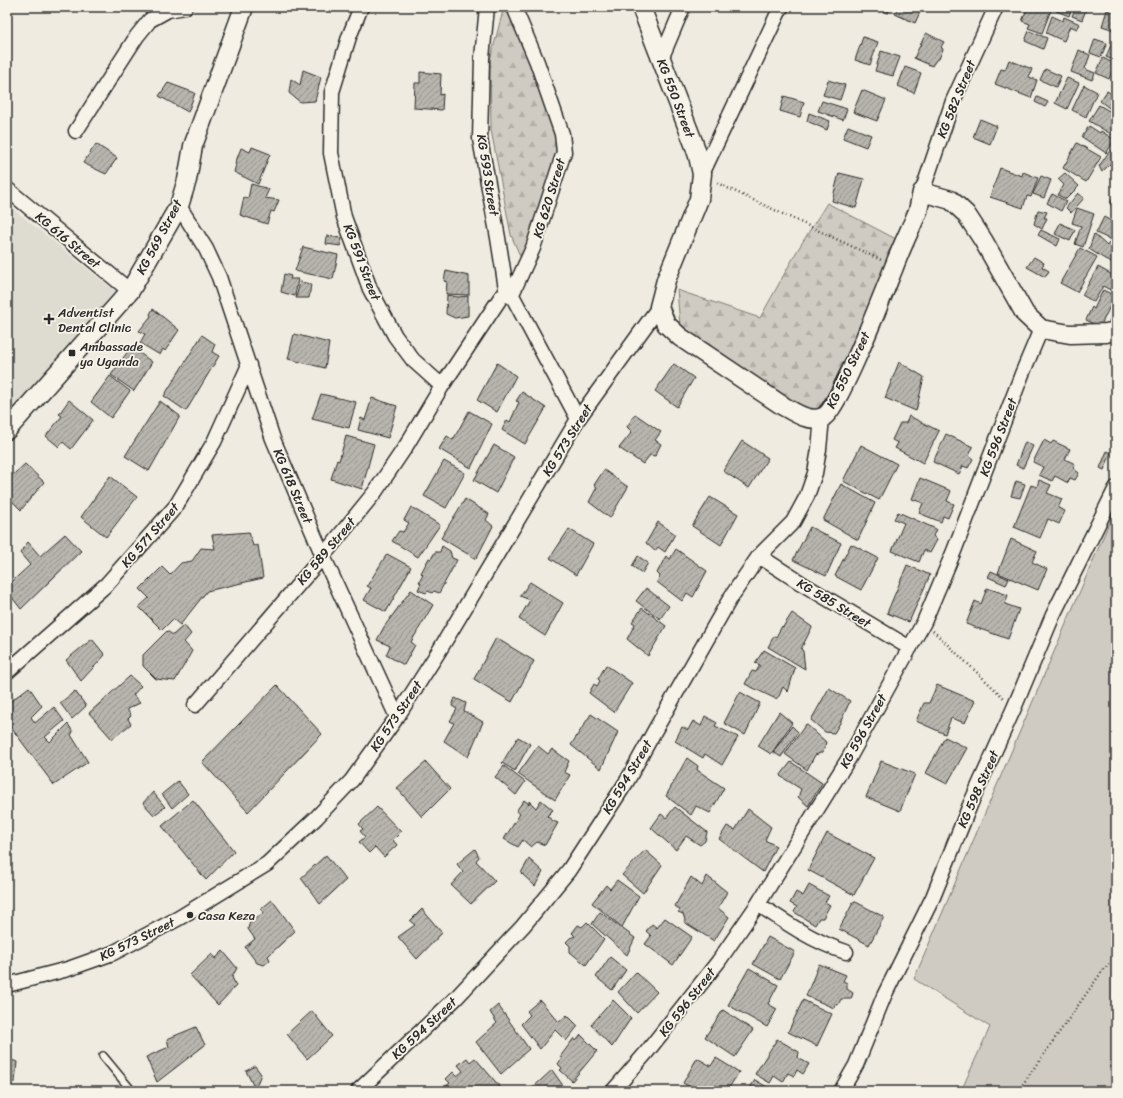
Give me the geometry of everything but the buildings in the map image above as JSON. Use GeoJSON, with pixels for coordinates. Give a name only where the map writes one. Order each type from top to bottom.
{"type":"FeatureCollection","features":[{"type":"Feature","properties":{"kind":"street"},"geometry":{"type":"LineString","coordinates":[[76,131],[137,36],[150,20],[168,10],[185,7]]}},
{"type":"Feature","properties":{"kind":"street","name":"KG 569 Street"},"geometry":{"type":"LineString","coordinates":[[7,430],[130,291],[179,206],[187,180],[193,146],[244,7]]}},
{"type":"Feature","properties":{"kind":"street","name":"KG 591 Street"},"geometry":{"type":"LineString","coordinates":[[362,7],[349,37],[332,92],[330,153],[344,217],[370,289],[394,336],[413,360],[442,386]]}},
{"type":"Feature","properties":{"kind":"street","name":"KG 593 Street"},"geometry":{"type":"LineString","coordinates":[[487,7],[482,58],[480,139],[509,295]]}},
{"type":"Feature","properties":{"kind":"street","name":"KG 620 Street"},"geometry":{"type":"LineString","coordinates":[[509,295],[534,248],[564,152],[562,134],[537,62],[514,7]]}},
{"type":"Feature","properties":{"kind":"street","name":"KG 550 Street"},"geometry":{"type":"LineString","coordinates":[[641,7],[698,156],[702,174],[699,199],[666,280],[659,307],[666,324],[680,336],[783,406],[801,416],[811,419],[822,418],[829,413],[858,353],[918,211],[922,192]]}},
{"type":"Feature","properties":{"kind":"street"},"geometry":{"type":"LineString","coordinates":[[661,59],[683,7]]}},
{"type":"Feature","properties":{"kind":"street"},"geometry":{"type":"LineString","coordinates":[[702,174],[781,7]]}},
{"type":"Feature","properties":{"kind":"street","name":"KG 582 Street"},"geometry":{"type":"LineString","coordinates":[[922,192],[953,101],[996,7]]}},
{"type":"Feature","properties":{"kind":"street","name":"KG 616 Street"},"geometry":{"type":"LineString","coordinates":[[7,189],[130,291]]}},
{"type":"Feature","properties":{"kind":"street"},"geometry":{"type":"LineString","coordinates":[[922,192],[951,200],[966,214],[983,240],[1025,314],[1041,329],[1070,334],[1113,334]]}},
{"type":"Feature","properties":{"kind":"street","name":"KG 618 Street"},"geometry":{"type":"LineString","coordinates":[[179,206],[206,249],[219,277],[273,439],[397,717]]}},
{"type":"Feature","properties":{"kind":"street"},"geometry":{"type":"LineString","coordinates":[[442,386],[501,297],[509,295],[514,299],[578,419]]}},
{"type":"Feature","properties":{"kind":"street","name":"KG 573 Street"},"geometry":{"type":"LineString","coordinates":[[7,985],[68,969],[113,953],[179,918],[267,864],[316,818],[352,780],[397,717],[439,651],[578,419],[659,307]]}},
{"type":"Feature","properties":{"kind":"street","name":"KG 596 Street"},"geometry":{"type":"LineString","coordinates":[[613,1091],[646,1053],[718,962],[758,904],[849,758],[924,622],[954,551],[1022,374],[1041,329]]}},
{"type":"Feature","properties":{"kind":"street","name":"KG 571 Street"},"geometry":{"type":"LineString","coordinates":[[7,672],[107,584],[176,506],[214,442],[249,365]]}},
{"type":"Feature","properties":{"kind":"street","name":"KG 589 Street"},"geometry":{"type":"LineString","coordinates":[[195,705],[324,556],[375,492],[406,446],[442,386]]}},
{"type":"Feature","properties":{"kind":"street","name":"KG 594 Street"},"geometry":{"type":"LineString","coordinates":[[358,1091],[456,998],[523,926],[569,870],[627,781],[731,597],[759,556],[793,522],[808,496],[815,473],[822,418]]}},
{"type":"Feature","properties":{"kind":"street","name":"KG 598 Street"},"geometry":{"type":"LineString","coordinates":[[841,1091],[856,1065],[884,996],[933,897],[970,805],[1014,708],[1053,615],[1116,488]]}},
{"type":"Feature","properties":{"kind":"street","name":"KG 585 Street"},"geometry":{"type":"LineString","coordinates":[[759,556],[801,583],[910,648]]}},
{"type":"Feature","properties":{"kind":"street"},"geometry":{"type":"LineString","coordinates":[[758,904],[785,923],[826,946],[846,952]]}},
{"type":"Feature","properties":{"kind":"lane"},"geometry":{"type":"LineString","coordinates":[[103,1056],[132,1091]]}},
{"type":"Feature","properties":{"kind":"path"},"geometry":{"type":"LineString","coordinates":[[702,174],[722,186],[894,266]]}},
{"type":"Feature","properties":{"kind":"path"},"geometry":{"type":"LineString","coordinates":[[924,622],[1014,708]]}},
{"type":"Feature","properties":{"kind":"path"},"geometry":{"type":"LineString","coordinates":[[1018,1091],[1103,970],[1116,958]]}},
{"type":"Feature","properties":{"kind":"shaded area","name":"Adventist Dental Clinic"},"geometry":{"type":"Polygon","coordinates":[[[7,204],[115,291],[7,417],[7,204]]]}},
{"type":"Feature","properties":{"kind":"green space"},"geometry":{"type":"Polygon","coordinates":[[[504,7],[513,7],[565,155],[524,265],[511,235],[491,130],[490,60],[504,7]]]}},
{"type":"Feature","properties":{"kind":"green space"},"geometry":{"type":"Polygon","coordinates":[[[827,203],[896,239],[887,254],[894,279],[831,418],[807,424],[681,337],[677,290],[760,318],[797,251],[827,203]]]}},
{"type":"Feature","properties":{"kind":"green space"},"geometry":{"type":"Polygon","coordinates":[[[1116,507],[1116,1091],[961,1091],[990,1027],[914,979],[1116,507]]]}},
{"type":"Feature","properties":{"kind":"place","name":"Adventist Dental Clinic"},"geometry":{"type":"Point","coordinates":[49,319]}},
{"type":"Feature","properties":{"kind":"place","name":"Ambassade ya Uganda"},"geometry":{"type":"Point","coordinates":[72,353]}},
{"type":"Feature","properties":{"kind":"place","name":"Casa Keza"},"geometry":{"type":"Point","coordinates":[190,915]}}]}
